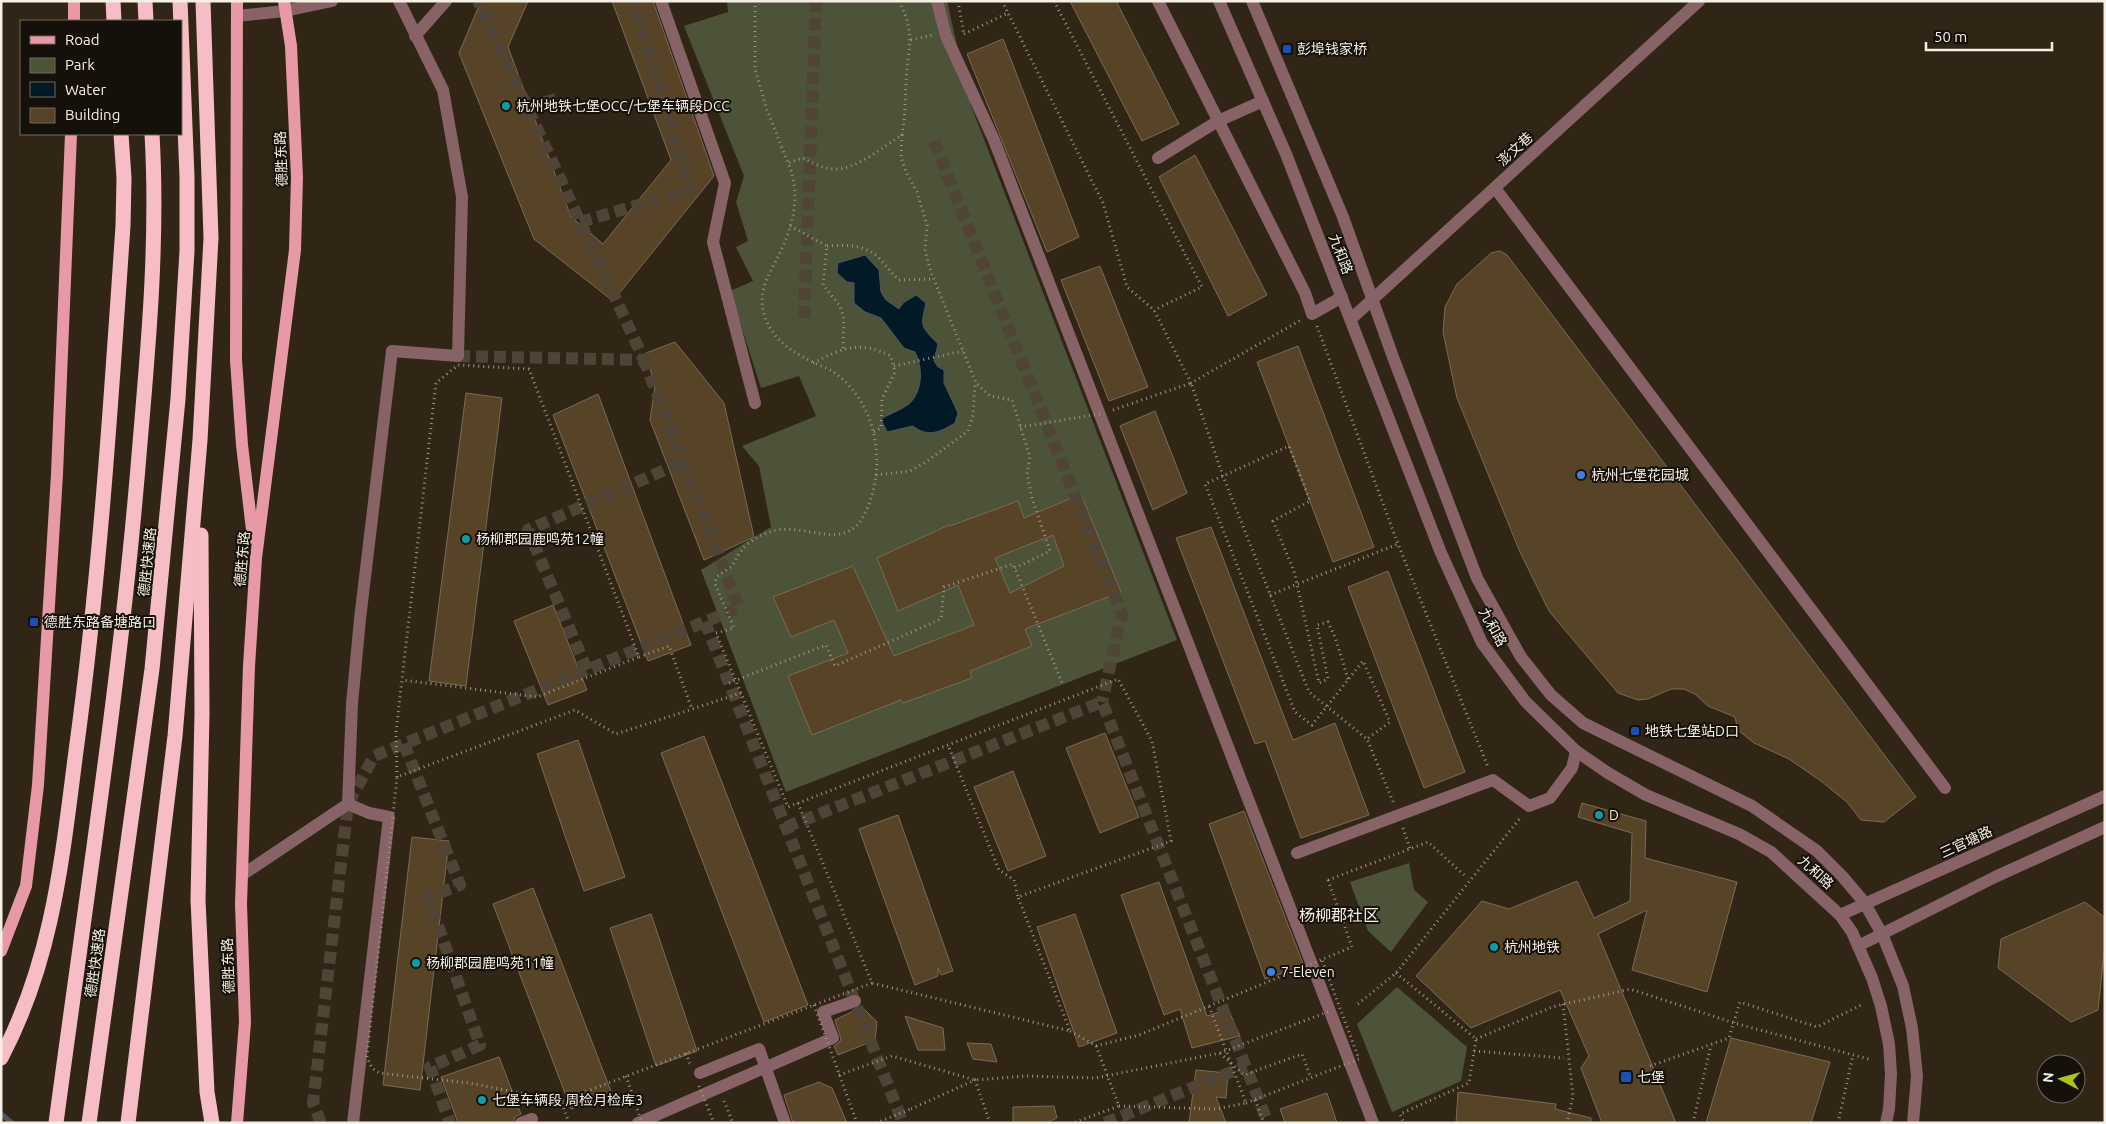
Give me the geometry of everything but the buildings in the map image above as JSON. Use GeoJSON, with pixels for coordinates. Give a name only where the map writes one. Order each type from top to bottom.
{"type":"FeatureCollection","features":[{"type":"Feature","properties":{"kind":"highway"},"geometry":{"type":"LineString","coordinates":[[113,1],[114,20]]}},
{"type":"Feature","properties":{"kind":"highway"},"geometry":{"type":"LineString","coordinates":[[145,1],[146,20]]}},
{"type":"Feature","properties":{"kind":"highway","name":"德胜快速路"},"geometry":{"type":"LineString","coordinates":[[180,1],[181,20]]}},
{"type":"Feature","properties":{"kind":"highway"},"geometry":{"type":"LineString","coordinates":[[128,1123],[175,736],[200,440],[211,238],[203,1]]}},
{"type":"Feature","properties":{"kind":"highway","name":"德胜快速路"},"geometry":{"type":"LineString","coordinates":[[89,1123],[152,669],[178,399],[188,251],[182,51]]}},
{"type":"Feature","properties":{"kind":"highway"},"geometry":{"type":"LineString","coordinates":[[1,1057],[10,1042],[37,977],[50,926],[86,677],[100,540],[123,226],[124,178],[121,135]]}},
{"type":"Feature","properties":{"kind":"highway","name":"德胜快速路"},"geometry":{"type":"LineString","coordinates":[[56,1123],[132,543],[154,252],[155,184],[152,135]]}},
{"type":"Feature","properties":{"kind":"highway"},"geometry":{"type":"LineString","coordinates":[[200,440],[202,714],[198,900],[207,1092],[212,1123]]}},
{"type":"Feature","properties":{"kind":"main road"},"geometry":{"type":"LineString","coordinates":[[74,1],[74,20]]}},
{"type":"Feature","properties":{"kind":"main road"},"geometry":{"type":"LineString","coordinates":[[237,1],[236,360],[242,445],[256,558]]}},
{"type":"Feature","properties":{"kind":"main road","name":"德胜东路"},"geometry":{"type":"LineString","coordinates":[[238,1123],[245,1022],[241,904],[249,666],[256,558],[295,250],[297,168],[291,46],[285,6]]}},
{"type":"Feature","properties":{"kind":"main road"},"geometry":{"type":"LineString","coordinates":[[1,951],[26,886],[38,785],[57,474],[70,135]]}},
{"type":"Feature","properties":{"kind":"street"},"geometry":{"type":"LineString","coordinates":[[237,16],[285,6],[332,1]]}},
{"type":"Feature","properties":{"kind":"street"},"geometry":{"type":"LineString","coordinates":[[348,804],[354,685],[392,351],[458,356],[462,198],[443,90],[398,1]]}},
{"type":"Feature","properties":{"kind":"street"},"geometry":{"type":"LineString","coordinates":[[415,36],[446,1]]}},
{"type":"Feature","properties":{"kind":"street"},"geometry":{"type":"LineString","coordinates":[[661,1],[725,183],[713,242],[756,403]]}},
{"type":"Feature","properties":{"kind":"street"},"geometry":{"type":"LineString","coordinates":[[937,1],[945,32],[994,140],[1100,414],[1317,962],[1330,1011],[1373,1123]]}},
{"type":"Feature","properties":{"kind":"street"},"geometry":{"type":"LineString","coordinates":[[1158,1],[1305,293],[1312,314],[1342,297]]}},
{"type":"Feature","properties":{"kind":"street","name":"九和路"},"geometry":{"type":"LineString","coordinates":[[1219,1],[1286,154],[1440,553],[1482,642],[1525,701],[1576,751],[1608,773],[1646,795],[1739,834],[1772,852],[1840,915],[1852,932],[1872,978],[1881,1006],[1889,1044],[1891,1074],[1889,1109],[1886,1123]]}},
{"type":"Feature","properties":{"kind":"street","name":"九和路"},"geometry":{"type":"LineString","coordinates":[[1252,1],[1343,217],[1372,300],[1477,578],[1521,657],[1551,695],[1583,723],[1752,806],[1817,850],[1864,902],[1882,934],[1903,986],[1912,1028],[1917,1076],[1913,1123]]}},
{"type":"Feature","properties":{"kind":"street","name":"澎文巷"},"geometry":{"type":"LineString","coordinates":[[1351,320],[1692,3]]}},
{"type":"Feature","properties":{"kind":"street"},"geometry":{"type":"LineString","coordinates":[[1158,158],[1218,121],[1263,101]]}},
{"type":"Feature","properties":{"kind":"street"},"geometry":{"type":"LineString","coordinates":[[1495,188],[1944,788]]}},
{"type":"Feature","properties":{"kind":"street"},"geometry":{"type":"LineString","coordinates":[[1297,853],[1493,780],[1529,806],[1550,798],[1572,768],[1576,751]]}},
{"type":"Feature","properties":{"kind":"street","name":"三官塘路"},"geometry":{"type":"LineString","coordinates":[[1840,915],[1864,902],[1943,870],[2105,796]]}},
{"type":"Feature","properties":{"kind":"street"},"geometry":{"type":"LineString","coordinates":[[242,875],[348,804]]}},
{"type":"Feature","properties":{"kind":"street"},"geometry":{"type":"LineString","coordinates":[[348,804],[368,813],[389,817],[353,1123]]}},
{"type":"Feature","properties":{"kind":"street"},"geometry":{"type":"LineString","coordinates":[[1858,946],[1995,877],[2105,827]]}},
{"type":"Feature","properties":{"kind":"street"},"geometry":{"type":"LineString","coordinates":[[638,1123],[833,1038],[824,1012],[855,1001]]}},
{"type":"Feature","properties":{"kind":"street"},"geometry":{"type":"LineString","coordinates":[[763,1060],[813,1040]]}},
{"type":"Feature","properties":{"kind":"street"},"geometry":{"type":"LineString","coordinates":[[700,1073],[758,1049],[785,1123]]}},
{"type":"Feature","properties":{"kind":"path"},"geometry":{"type":"LineString","coordinates":[[755,1],[755,69],[767,110],[796,185],[790,226],[783,247],[762,291],[765,318],[777,339],[789,350],[836,373],[856,393],[869,412],[873,432],[876,482],[869,506],[861,521],[851,530],[837,536],[786,529],[772,531],[742,549],[732,566],[716,578],[715,584],[722,596],[734,628],[716,634],[788,807],[1118,679],[1152,742],[1171,841],[1018,897]]}},
{"type":"Feature","properties":{"kind":"path"},"geometry":{"type":"LineString","coordinates":[[899,1],[905,13],[911,40],[901,158],[917,192],[927,225],[926,251],[934,279],[976,383],[990,396],[1012,400],[1030,457],[1027,474],[1032,498],[1050,551],[1015,568]]}},
{"type":"Feature","properties":{"kind":"path"},"geometry":{"type":"LineString","coordinates":[[958,1],[966,42]]}},
{"type":"Feature","properties":{"kind":"path"},"geometry":{"type":"LineString","coordinates":[[1002,1],[1103,203],[1128,288],[1154,310],[1191,382],[1223,476],[1309,692],[1367,739],[1399,815],[1410,849]]}},
{"type":"Feature","properties":{"kind":"path"},"geometry":{"type":"LineString","coordinates":[[1054,1],[1202,287],[1154,310]]}},
{"type":"Feature","properties":{"kind":"path"},"geometry":{"type":"LineString","coordinates":[[964,34],[1008,12]]}},
{"type":"Feature","properties":{"kind":"path"},"geometry":{"type":"LineString","coordinates":[[911,40],[945,32]]}},
{"type":"Feature","properties":{"kind":"path"},"geometry":{"type":"LineString","coordinates":[[788,163],[803,158],[818,166],[833,169],[851,167],[902,134]]}},
{"type":"Feature","properties":{"kind":"path"},"geometry":{"type":"LineString","coordinates":[[790,226],[827,246],[851,245],[866,249],[877,256],[899,280],[934,279]]}},
{"type":"Feature","properties":{"kind":"path"},"geometry":{"type":"LineString","coordinates":[[827,246],[823,285],[840,306],[844,318],[843,349]]}},
{"type":"Feature","properties":{"kind":"path"},"geometry":{"type":"LineString","coordinates":[[1020,427],[1100,414],[1191,382],[1312,314],[1398,544],[1493,780]]}},
{"type":"Feature","properties":{"kind":"path"},"geometry":{"type":"LineString","coordinates":[[814,363],[852,346],[868,347],[891,356],[895,372],[882,399],[881,428],[873,432]]}},
{"type":"Feature","properties":{"kind":"path"},"geometry":{"type":"LineString","coordinates":[[894,366],[963,351]]}},
{"type":"Feature","properties":{"kind":"path"},"geometry":{"type":"LineString","coordinates":[[639,657],[529,369],[458,365],[436,383],[396,732],[398,777],[366,1057],[372,1068],[380,1074],[469,1083],[561,1101],[872,983],[1070,1031],[1096,1046],[1120,1106]]}},
{"type":"Feature","properties":{"kind":"path"},"geometry":{"type":"LineString","coordinates":[[876,475],[910,470],[926,462],[968,431],[973,415],[976,383]]}},
{"type":"Feature","properties":{"kind":"path"},"geometry":{"type":"LineString","coordinates":[[1348,679],[1335,637],[1328,622],[1317,625],[1328,679],[1319,683],[1294,571],[1273,521],[1310,501],[1289,446],[1205,484],[1295,712],[1312,725],[1363,661],[1390,722],[1367,739]]}},
{"type":"Feature","properties":{"kind":"path"},"geometry":{"type":"LineString","coordinates":[[1270,595],[1398,544]]}},
{"type":"Feature","properties":{"kind":"path"},"geometry":{"type":"LineString","coordinates":[[729,683],[826,645],[835,666],[941,619],[944,587],[1013,564],[1063,684]]}},
{"type":"Feature","properties":{"kind":"path"},"geometry":{"type":"LineString","coordinates":[[402,680],[537,697],[669,646],[692,709]]}},
{"type":"Feature","properties":{"kind":"path"},"geometry":{"type":"LineString","coordinates":[[398,777],[575,710],[616,734],[741,693]]}},
{"type":"Feature","properties":{"kind":"path"},"geometry":{"type":"LineString","coordinates":[[948,745],[999,870],[1014,880],[1018,897],[1070,1031]]}},
{"type":"Feature","properties":{"kind":"path"},"geometry":{"type":"LineString","coordinates":[[798,803],[872,983]]}},
{"type":"Feature","properties":{"kind":"path"},"geometry":{"type":"LineString","coordinates":[[1358,1004],[1396,973],[1529,806]]}},
{"type":"Feature","properties":{"kind":"path"},"geometry":{"type":"LineString","coordinates":[[1096,1046],[1139,1035],[1352,947],[1328,880],[1428,842],[1464,876]]}},
{"type":"Feature","properties":{"kind":"path"},"geometry":{"type":"LineString","coordinates":[[1073,1123],[1120,1106],[1216,1109],[1246,1103],[1359,1059],[1317,962]]}},
{"type":"Feature","properties":{"kind":"path"},"geometry":{"type":"LineString","coordinates":[[1396,973],[1476,1039]]}},
{"type":"Feature","properties":{"kind":"path"},"geometry":{"type":"LineString","coordinates":[[1476,1039],[1552,1007],[1630,989],[1734,1023],[1872,1060]]}},
{"type":"Feature","properties":{"kind":"path"},"geometry":{"type":"LineString","coordinates":[[1650,1066],[1729,1038],[1740,1002],[1817,1027],[1861,1005]]}},
{"type":"Feature","properties":{"kind":"path"},"geometry":{"type":"LineString","coordinates":[[1563,1004],[1573,1096],[1567,1123]]}},
{"type":"Feature","properties":{"kind":"path"},"geometry":{"type":"LineString","coordinates":[[814,1005],[857,1123]]}},
{"type":"Feature","properties":{"kind":"path"},"geometry":{"type":"LineString","coordinates":[[1209,1006],[1246,1103]]}},
{"type":"Feature","properties":{"kind":"path"},"geometry":{"type":"LineString","coordinates":[[876,1123],[975,1080],[1026,1076],[1096,1078],[1220,1053],[1330,1011]]}},
{"type":"Feature","properties":{"kind":"path"},"geometry":{"type":"LineString","coordinates":[[1404,1123],[1400,1114],[1469,1083],[1476,1039]]}},
{"type":"Feature","properties":{"kind":"path"},"geometry":{"type":"LineString","coordinates":[[1693,1123],[1711,1045]]}},
{"type":"Feature","properties":{"kind":"path"},"geometry":{"type":"LineString","coordinates":[[1474,1050],[1564,1058]]}},
{"type":"Feature","properties":{"kind":"path"},"geometry":{"type":"LineString","coordinates":[[1220,1053],[1244,1075],[1302,1054],[1311,1078]]}},
{"type":"Feature","properties":{"kind":"path"},"geometry":{"type":"LineString","coordinates":[[1838,1123],[1853,1055]]}},
{"type":"Feature","properties":{"kind":"path"},"geometry":{"type":"LineString","coordinates":[[839,1075],[892,1056],[975,1080]]}},
{"type":"Feature","properties":{"kind":"path"},"geometry":{"type":"LineString","coordinates":[[626,1076],[642,1123]]}},
{"type":"Feature","properties":{"kind":"path"},"geometry":{"type":"LineString","coordinates":[[975,1080],[990,1123]]}},
{"type":"Feature","properties":{"kind":"path"},"geometry":{"type":"LineString","coordinates":[[724,1099],[733,1123]]}},
{"type":"Feature","properties":{"kind":"path"},"geometry":{"type":"LineString","coordinates":[[705,1102],[714,1100]]}},
{"type":"Feature","properties":{"kind":"path"},"geometry":{"type":"LineString","coordinates":[[1255,1100],[1264,1123]]}},
{"type":"Feature","properties":{"kind":"path"},"geometry":{"type":"LineString","coordinates":[[561,1101],[569,1123]]}},
{"type":"Feature","properties":{"kind":"green space"},"geometry":{"type":"Polygon","coordinates":[[[727,1],[947,1],[970,103],[1177,640],[786,792],[701,570],[771,527],[759,466],[742,446],[816,416],[799,376],[761,388],[730,291],[753,281],[736,247],[748,241],[736,202],[744,176],[684,26],[728,12],[727,1]]]}},
{"type":"Feature","properties":{"kind":"green space"},"geometry":{"type":"Polygon","coordinates":[[[1409,863],[1414,890],[1428,902],[1391,952],[1368,931],[1350,882],[1409,863]]]}},
{"type":"Feature","properties":{"kind":"green space"},"geometry":{"type":"Polygon","coordinates":[[[1397,987],[1467,1047],[1461,1081],[1392,1112],[1357,1024],[1397,987]]]}},
{"type":"Feature","properties":{"kind":"water"},"geometry":{"type":"Polygon","coordinates":[[[865,255],[879,270],[881,292],[886,300],[899,309],[903,303],[916,295],[926,303],[923,326],[938,344],[934,361],[938,367],[944,370],[944,383],[958,413],[955,423],[944,429],[929,433],[918,430],[913,426],[887,432],[881,419],[906,406],[914,399],[919,386],[920,372],[915,352],[904,348],[881,318],[865,312],[854,303],[854,283],[847,282],[837,273],[838,263],[865,255]]]}},
{"type":"Feature","properties":{"kind":"waterway"},"geometry":{"type":"LineString","coordinates":[[1,1114],[12,1123]]}},
{"type":"Feature","properties":{"kind":"tunnel"},"geometry":{"type":"LineString","coordinates":[[458,356],[644,360],[478,1]]}},
{"type":"Feature","properties":{"kind":"tunnel"},"geometry":{"type":"LineString","coordinates":[[580,222],[690,190],[634,1]]}},
{"type":"Feature","properties":{"kind":"tunnel"},"geometry":{"type":"LineString","coordinates":[[804,318],[816,1]]}},
{"type":"Feature","properties":{"kind":"tunnel"},"geometry":{"type":"LineString","coordinates":[[527,107],[556,99]]}},
{"type":"Feature","properties":{"kind":"tunnel"},"geometry":{"type":"LineString","coordinates":[[934,141],[1122,614],[1102,702]]}},
{"type":"Feature","properties":{"kind":"tunnel"},"geometry":{"type":"LineString","coordinates":[[321,1123],[313,1103],[348,804],[374,756],[739,608],[644,360]]}},
{"type":"Feature","properties":{"kind":"tunnel"},"geometry":{"type":"LineString","coordinates":[[587,670],[528,530],[683,462]]}},
{"type":"Feature","properties":{"kind":"tunnel"},"geometry":{"type":"LineString","coordinates":[[705,622],[903,1123]]}},
{"type":"Feature","properties":{"kind":"tunnel"},"geometry":{"type":"LineString","coordinates":[[786,827],[1102,702],[1268,1123]]}},
{"type":"Feature","properties":{"kind":"tunnel"},"geometry":{"type":"LineString","coordinates":[[404,744],[460,885],[428,897],[480,1045],[430,1067],[450,1123]]}},
{"type":"Feature","properties":{"kind":"tunnel"},"geometry":{"type":"LineString","coordinates":[[1105,1123],[1246,1066]]}},
{"type":"Feature","properties":{"kind":"place","name":"彭埠钱家桥"},"geometry":{"type":"Point","coordinates":[1287,49]}},
{"type":"Feature","properties":{"kind":"place","name":"杭州地铁七堡OCC/七堡车辆段DCC"},"geometry":{"type":"Point","coordinates":[506,106]}},
{"type":"Feature","properties":{"kind":"place","name":"杭州七堡花园城"},"geometry":{"type":"Point","coordinates":[1581,475]}},
{"type":"Feature","properties":{"kind":"place","name":"杨柳郡园鹿鸣苑12幢"},"geometry":{"type":"Point","coordinates":[466,539]}},
{"type":"Feature","properties":{"kind":"place","name":"德胜东路备塘路口"},"geometry":{"type":"Point","coordinates":[34,622]}},
{"type":"Feature","properties":{"kind":"place","name":"地铁七堡站D口"},"geometry":{"type":"Point","coordinates":[1635,731]}},
{"type":"Feature","properties":{"kind":"place","name":"D"},"geometry":{"type":"Point","coordinates":[1599,815]}},
{"type":"Feature","properties":{"kind":"place","name":"杭州地铁"},"geometry":{"type":"Point","coordinates":[1494,947]}},
{"type":"Feature","properties":{"kind":"place","name":"杨柳郡园鹿鸣苑11幢"},"geometry":{"type":"Point","coordinates":[416,963]}},
{"type":"Feature","properties":{"kind":"place","name":"7-Eleven"},"geometry":{"type":"Point","coordinates":[1271,972]}},
{"type":"Feature","properties":{"kind":"place","name":"七堡"},"geometry":{"type":"Point","coordinates":[1626,1077]}},
{"type":"Feature","properties":{"kind":"place","name":"七堡车辆段 周检月检库3"},"geometry":{"type":"Point","coordinates":[482,1100]}},
{"type":"Feature","properties":{"kind":"district","name":"杨柳郡社区"},"geometry":{"type":"Point","coordinates":[1339,915]}}]}
